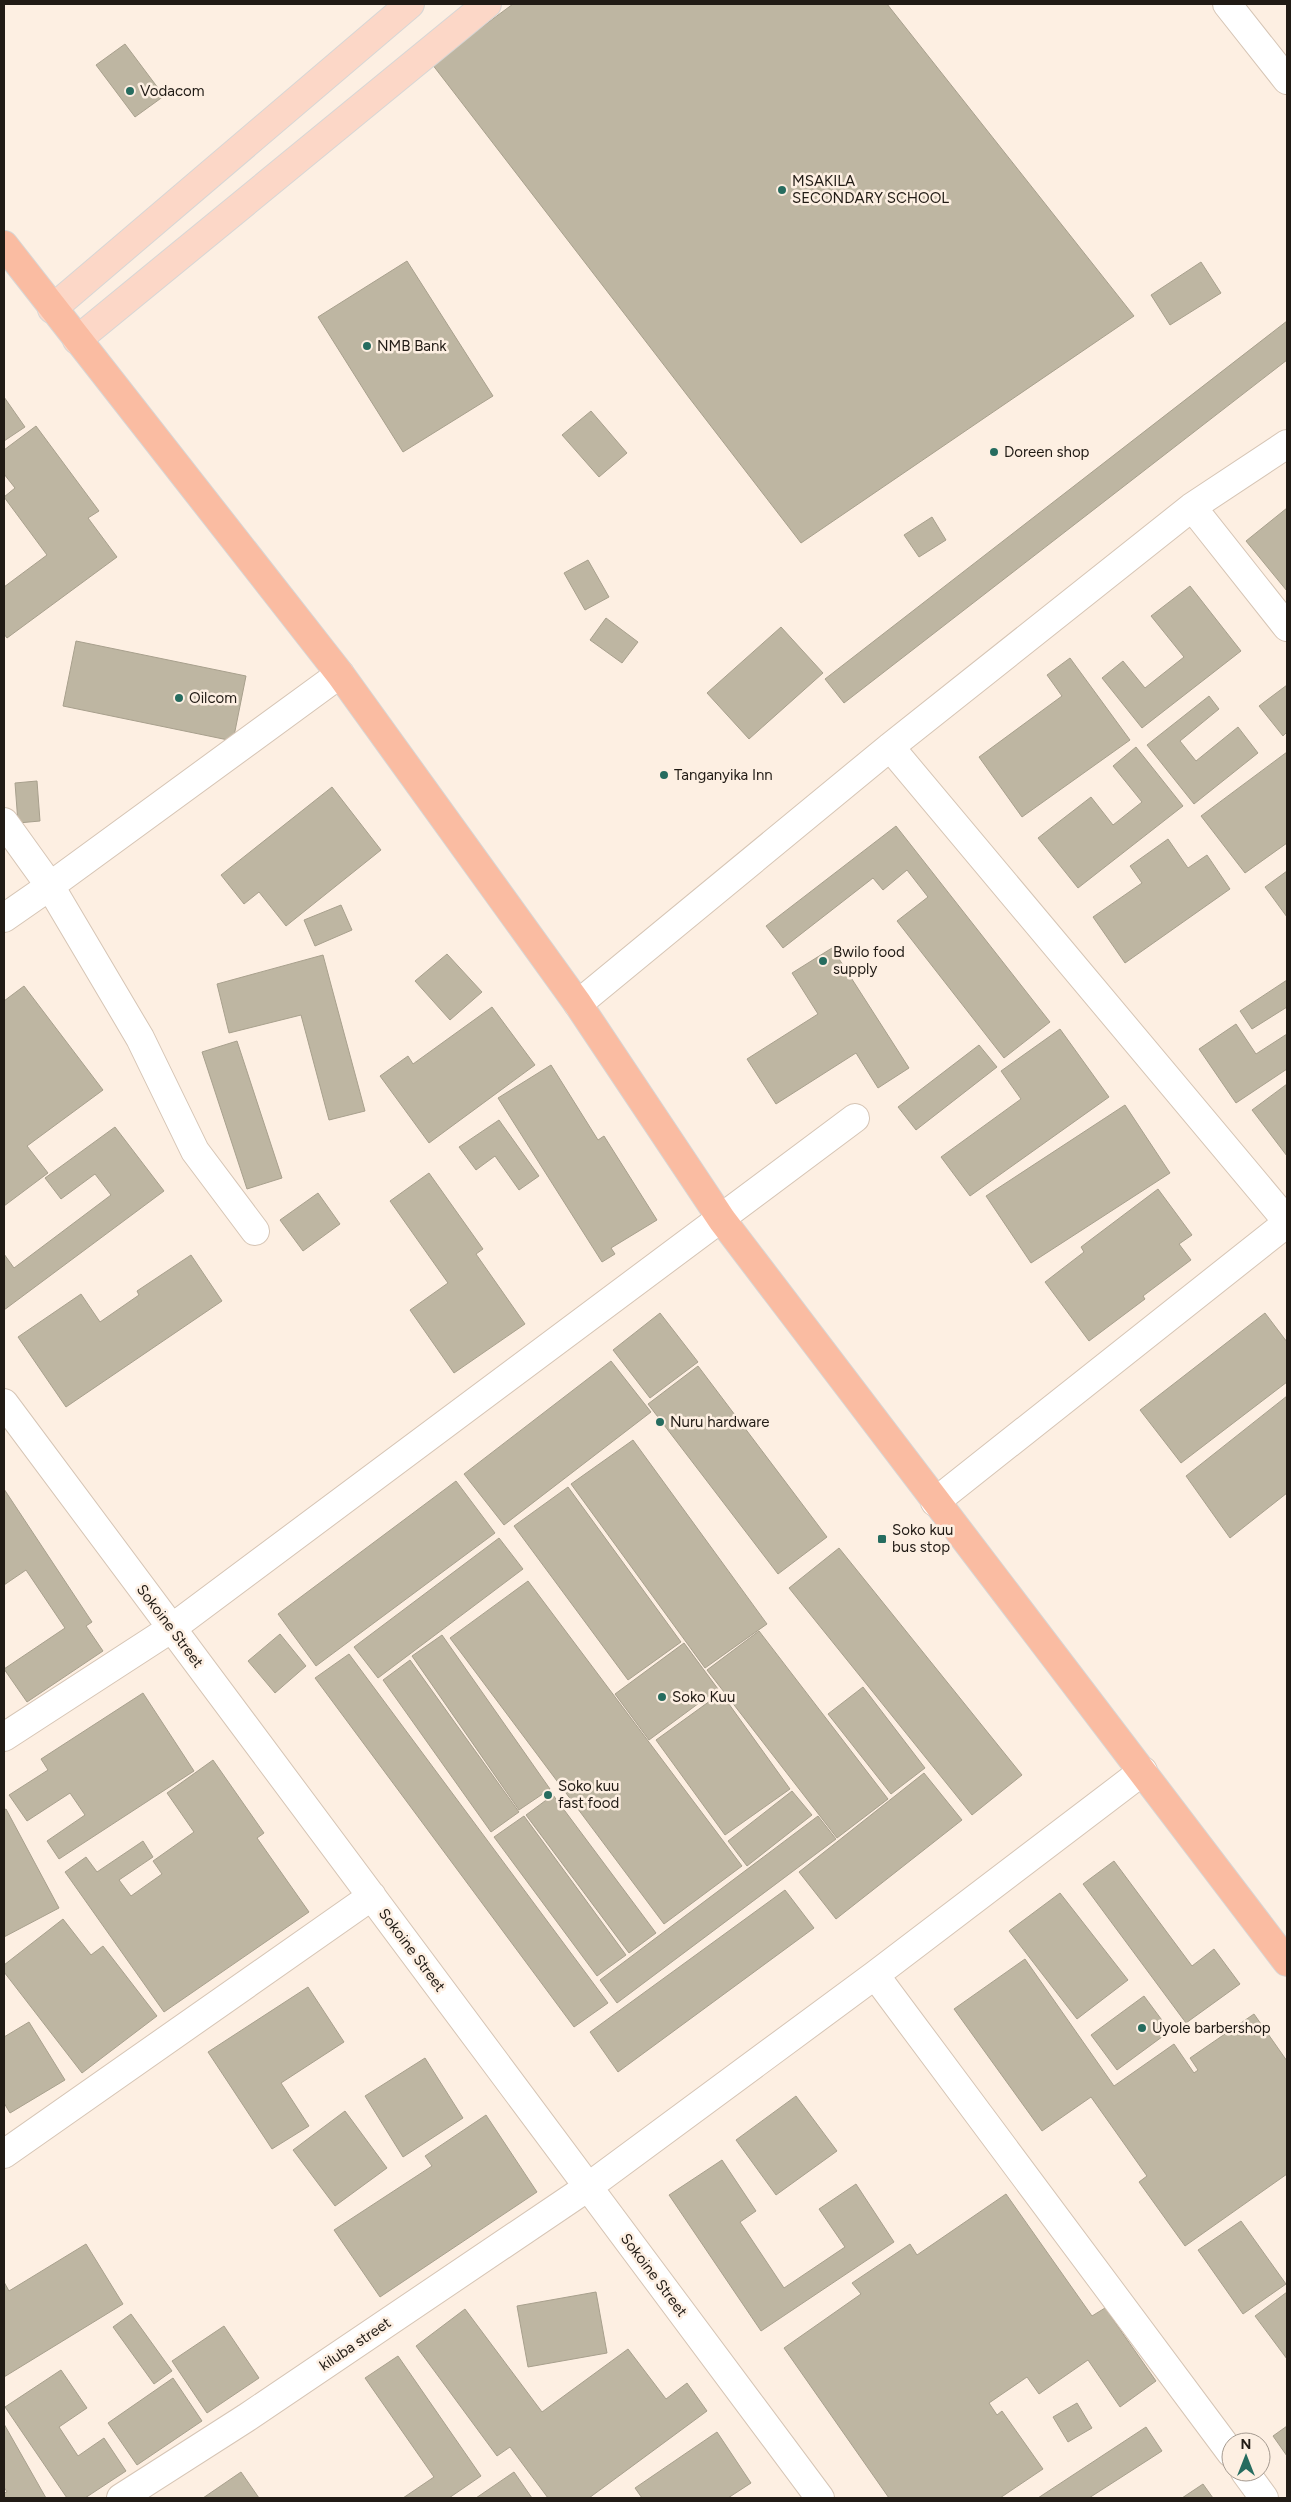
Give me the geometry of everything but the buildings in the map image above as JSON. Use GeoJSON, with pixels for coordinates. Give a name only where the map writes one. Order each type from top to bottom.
{"type":"FeatureCollection","features":[{"type":"Feature","properties":{"kind":"highway"},"geometry":{"type":"LineString","coordinates":[[4,245],[52,309],[340,674],[578,1004],[722,1220],[1287,1962]]}},
{"type":"Feature","properties":{"kind":"main road"},"geometry":{"type":"LineString","coordinates":[[52,309],[410,4]]}},
{"type":"Feature","properties":{"kind":"main road"},"geometry":{"type":"LineString","coordinates":[[78,340],[487,4]]}},
{"type":"Feature","properties":{"kind":"street"},"geometry":{"type":"LineString","coordinates":[[1227,4],[1287,80]]}},
{"type":"Feature","properties":{"kind":"street"},"geometry":{"type":"LineString","coordinates":[[578,1004],[890,747],[1192,507],[1287,444]]}},
{"type":"Feature","properties":{"kind":"street"},"geometry":{"type":"LineString","coordinates":[[1192,507],[1287,628]]}},
{"type":"Feature","properties":{"kind":"street"},"geometry":{"type":"LineString","coordinates":[[4,918],[340,674]]}},
{"type":"Feature","properties":{"kind":"street"},"geometry":{"type":"LineString","coordinates":[[890,747],[1287,1222],[935,1502]]}},
{"type":"Feature","properties":{"kind":"street"},"geometry":{"type":"LineString","coordinates":[[4,822],[50,886],[140,1038],[195,1151],[255,1231]]}},
{"type":"Feature","properties":{"kind":"street"},"geometry":{"type":"LineString","coordinates":[[4,1737],[172,1628],[722,1220],[855,1118]]}},
{"type":"Feature","properties":{"kind":"street","name":"Sokoine Street"},"geometry":{"type":"LineString","coordinates":[[4,1403],[588,2187],[814,2496]]}},
{"type":"Feature","properties":{"kind":"street","name":"kiluba street"},"geometry":{"type":"LineString","coordinates":[[121,2498],[254,2412],[588,2187],[875,1975],[1143,1772]]}},
{"type":"Feature","properties":{"kind":"street"},"geometry":{"type":"LineString","coordinates":[[4,2154],[372,1896]]}},
{"type":"Feature","properties":{"kind":"street"},"geometry":{"type":"LineString","coordinates":[[875,1975],[1221,2440]]}},
{"type":"Feature","properties":{"kind":"street"},"geometry":{"type":"LineString","coordinates":[[1252,2482],[1264,2498]]}},
{"type":"Feature","properties":{"kind":"place","name":"Vodacom"},"geometry":{"type":"Point","coordinates":[130,91]}},
{"type":"Feature","properties":{"kind":"place","name":"MSAKILA SECONDARY SCHOOL"},"geometry":{"type":"Point","coordinates":[782,190]}},
{"type":"Feature","properties":{"kind":"place","name":"NMB Bank"},"geometry":{"type":"Point","coordinates":[367,346]}},
{"type":"Feature","properties":{"kind":"place","name":"Doreen shop"},"geometry":{"type":"Point","coordinates":[994,452]}},
{"type":"Feature","properties":{"kind":"place","name":"Oilcom"},"geometry":{"type":"Point","coordinates":[179,698]}},
{"type":"Feature","properties":{"kind":"place","name":"Tanganyika Inn"},"geometry":{"type":"Point","coordinates":[664,775]}},
{"type":"Feature","properties":{"kind":"place","name":"Bwilo food supply"},"geometry":{"type":"Point","coordinates":[823,961]}},
{"type":"Feature","properties":{"kind":"place","name":"Nuru hardware"},"geometry":{"type":"Point","coordinates":[660,1422]}},
{"type":"Feature","properties":{"kind":"place","name":"Soko kuu bus stop"},"geometry":{"type":"Point","coordinates":[882,1539]}},
{"type":"Feature","properties":{"kind":"place","name":"Soko Kuu"},"geometry":{"type":"Point","coordinates":[662,1697]}},
{"type":"Feature","properties":{"kind":"place","name":"Soko kuu fast food"},"geometry":{"type":"Point","coordinates":[548,1795]}},
{"type":"Feature","properties":{"kind":"place","name":"Uyole barbershop"},"geometry":{"type":"Point","coordinates":[1142,2028]}}]}
